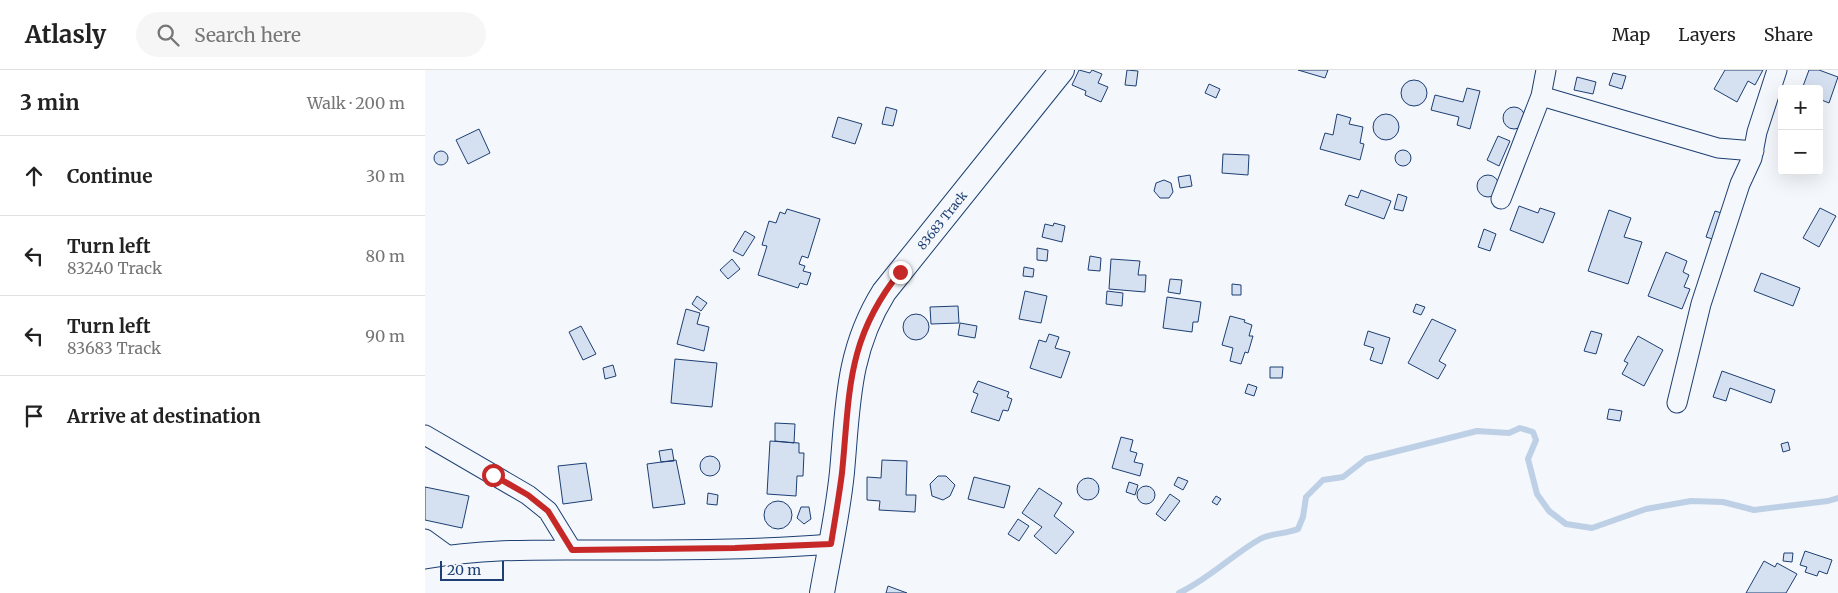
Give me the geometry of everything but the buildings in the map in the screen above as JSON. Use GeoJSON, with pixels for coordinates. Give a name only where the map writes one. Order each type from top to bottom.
{"type":"FeatureCollection","features":[{"type":"Feature","properties":{"kind":"street","name":"83683 Track"},"geometry":{"type":"LineString","coordinates":[[822,593],[842,472],[849,388],[857,353],[874,308],[884,292],[1062,70]]}},
{"type":"Feature","properties":{"kind":"street"},"geometry":{"type":"LineString","coordinates":[[1501,199],[1541,96],[1546,70]]}},
{"type":"Feature","properties":{"kind":"street"},"geometry":{"type":"LineString","coordinates":[[1677,403],[1701,304],[1740,184],[1754,151],[1757,132],[1777,70]]}},
{"type":"Feature","properties":{"kind":"street"},"geometry":{"type":"LineString","coordinates":[[1541,96],[1717,148],[1754,151]]}},
{"type":"Feature","properties":{"kind":"street"},"geometry":{"type":"LineString","coordinates":[[425,435],[528,495],[548,511],[572,550]]}},
{"type":"Feature","properties":{"kind":"street"},"geometry":{"type":"LineString","coordinates":[[425,539],[447,555]]}},
{"type":"Feature","properties":{"kind":"street"},"geometry":{"type":"LineString","coordinates":[[425,559],[447,555],[572,550],[744,548],[831,544]]}},
{"type":"Feature","properties":{"kind":"waterway"},"geometry":{"type":"LineString","coordinates":[[1179,593],[1200,581],[1260,539],[1298,529],[1303,517],[1306,497],[1323,480],[1343,477],[1366,459],[1477,431],[1509,433],[1520,428],[1533,432],[1536,440],[1528,459],[1537,494],[1549,511],[1566,524],[1592,528],[1646,509],[1691,501],[1723,502],[1754,510],[1828,501],[1838,498]]}},
{"type":"Feature","properties":{"kind":"route"},"geometry":{"type":"LineString","coordinates":[[493,475],[528,495],[548,511],[572,550],[799,547],[831,544],[842,472],[846,404],[851,376],[864,332],[874,308],[900,272]]}}]}
